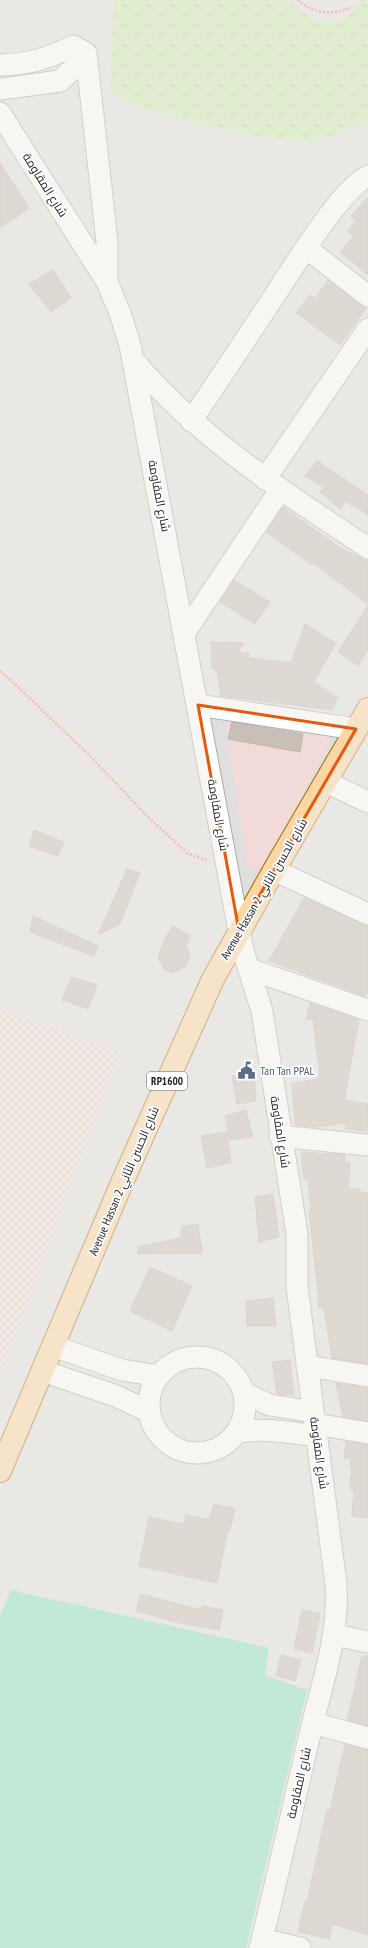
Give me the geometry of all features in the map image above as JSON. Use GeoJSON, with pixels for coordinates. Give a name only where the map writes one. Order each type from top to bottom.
{"type":"FeatureCollection","features":[{"type":"Feature","properties":{"kind":"main road","name":"Avenue Hassan 2 شارع الحسن الثاني"},"geometry":{"type":"LineString","coordinates":[[0,1471],[124,1178],[193,1022],[240,931],[274,870],[368,709]]}},
{"type":"Feature","properties":{"kind":"street"},"geometry":{"type":"LineString","coordinates":[[0,66],[18,65],[45,59],[73,46],[86,53]]}},
{"type":"Feature","properties":{"kind":"street"},"geometry":{"type":"LineString","coordinates":[[0,89],[60,81],[75,67],[86,53]]}},
{"type":"Feature","properties":{"kind":"street"},"geometry":{"type":"LineString","coordinates":[[86,53],[107,242],[107,282]]}},
{"type":"Feature","properties":{"kind":"street","name":"شارع المقاومة"},"geometry":{"type":"LineString","coordinates":[[1,116],[107,282],[126,329],[134,361],[240,931],[249,969],[262,1011],[280,1136],[297,1234],[296,1287],[336,1584],[337,1601],[335,1635],[261,1943]]}},
{"type":"Feature","properties":{"kind":"street"},"geometry":{"type":"LineString","coordinates":[[191,421],[306,248],[333,211],[360,180],[368,176]]}},
{"type":"Feature","properties":{"kind":"street"},"geometry":{"type":"LineString","coordinates":[[306,248],[368,296]]}},
{"type":"Feature","properties":{"kind":"street"},"geometry":{"type":"LineString","coordinates":[[185,632],[368,329]]}},
{"type":"Feature","properties":{"kind":"street"},"geometry":{"type":"LineString","coordinates":[[134,361],[155,386],[191,421],[273,484],[368,548]]}},
{"type":"Feature","properties":{"kind":"street"},"geometry":{"type":"LineString","coordinates":[[198,705],[356,729]]}},
{"type":"Feature","properties":{"kind":"street"},"geometry":{"type":"LineString","coordinates":[[326,782],[368,802]]}},
{"type":"Feature","properties":{"kind":"street"},"geometry":{"type":"LineString","coordinates":[[274,870],[368,914]]}},
{"type":"Feature","properties":{"kind":"street"},"geometry":{"type":"LineString","coordinates":[[249,969],[368,1010]]}},
{"type":"Feature","properties":{"kind":"street"},"geometry":{"type":"LineString","coordinates":[[280,1136],[368,1145]]}},
{"type":"Feature","properties":{"kind":"street"},"geometry":{"type":"LineString","coordinates":[[53,1346],[122,1370],[159,1376]]}},
{"type":"Feature","properties":{"kind":"street"},"geometry":{"type":"LineString","coordinates":[[199,1356],[214,1360],[228,1367],[238,1379],[244,1393],[245,1407],[243,1420],[237,1432],[227,1442],[215,1450],[201,1453],[187,1452],[173,1447],[162,1438],[154,1426],[150,1412],[152,1387],[159,1376],[170,1366],[184,1358],[199,1356]]}},
{"type":"Feature","properties":{"kind":"street"},"geometry":{"type":"LineString","coordinates":[[307,1366],[368,1376]]}},
{"type":"Feature","properties":{"kind":"street"},"geometry":{"type":"LineString","coordinates":[[43,1371],[116,1396],[150,1412]]}},
{"type":"Feature","properties":{"kind":"street"},"geometry":{"type":"LineString","coordinates":[[244,1393],[315,1424],[368,1433]]}},
{"type":"Feature","properties":{"kind":"street"},"geometry":{"type":"LineString","coordinates":[[237,1432],[253,1429],[269,1430],[315,1424]]}},
{"type":"Feature","properties":{"kind":"street"},"geometry":{"type":"LineString","coordinates":[[335,1635],[368,1642]]}},
{"type":"Feature","properties":{"kind":"street"},"geometry":{"type":"LineString","coordinates":[[313,1723],[368,1738]]}},
{"type":"Feature","properties":{"kind":"street"},"geometry":{"type":"LineString","coordinates":[[261,1943],[300,1948]]}},
{"type":"Feature","properties":{"kind":"path"},"geometry":{"type":"LineString","coordinates":[[298,0],[319,12],[328,14],[351,7]]}},
{"type":"Feature","properties":{"kind":"path"},"geometry":{"type":"LineString","coordinates":[[0,671],[34,701],[151,820],[187,853],[228,867]]}},
{"type":"Feature","properties":{"kind":"highlighted area"},"geometry":{"type":"Polygon","coordinates":[[[198,705],[356,729],[239,931],[198,705]]]}},
{"type":"Feature","properties":{"kind":"shaded area"},"geometry":{"type":"Polygon","coordinates":[[[0,0],[368,0],[368,1948],[0,1948],[0,0]]]}},
{"type":"Feature","properties":{"kind":"shaded area"},"geometry":{"type":"Polygon","coordinates":[[[224,716],[332,737],[263,869],[247,867],[224,716]]]}},
{"type":"Feature","properties":{"kind":"shaded area"},"geometry":{"type":"Polygon","coordinates":[[[0,1010],[119,1052],[0,1378],[0,1010]]]}},
{"type":"Feature","properties":{"kind":"green space"},"geometry":{"type":"Polygon","coordinates":[[[115,0],[286,0],[296,8],[315,19],[325,22],[334,22],[344,18],[353,11],[361,0],[368,0],[368,120],[353,129],[308,142],[247,135],[154,112],[110,92],[113,13],[115,0]]]}},
{"type":"Feature","properties":{"kind":"green space"},"geometry":{"type":"Polygon","coordinates":[[[11,1590],[269,1648],[265,1675],[307,1690],[246,1948],[0,1948],[0,1616],[11,1590]]]}},
{"type":"Feature","properties":{"kind":"building"},"geometry":{"type":"Polygon","coordinates":[[[0,163],[29,208],[0,228],[0,163]]]}},
{"type":"Feature","properties":{"kind":"building"},"geometry":{"type":"Polygon","coordinates":[[[368,197],[368,275],[340,252],[354,236],[347,231],[356,221],[351,216],[368,197]]]}},
{"type":"Feature","properties":{"kind":"building"},"geometry":{"type":"Polygon","coordinates":[[[53,270],[71,298],[51,312],[29,284],[53,270]]]}},
{"type":"Feature","properties":{"kind":"building"},"geometry":{"type":"Polygon","coordinates":[[[328,280],[366,308],[340,345],[296,313],[310,295],[315,299],[328,280]]]}},
{"type":"Feature","properties":{"kind":"building"},"geometry":{"type":"Polygon","coordinates":[[[317,461],[368,495],[368,515],[346,501],[340,509],[320,492],[324,487],[305,476],[317,461]]]}},
{"type":"Feature","properties":{"kind":"building"},"geometry":{"type":"Polygon","coordinates":[[[283,507],[339,547],[368,562],[368,604],[313,563],[312,565],[266,532],[283,507]]]}},
{"type":"Feature","properties":{"kind":"building"},"geometry":{"type":"Polygon","coordinates":[[[234,580],[270,602],[255,624],[220,602],[234,580]]]}},
{"type":"Feature","properties":{"kind":"building"},"geometry":{"type":"Polygon","coordinates":[[[368,605],[368,650],[358,666],[338,652],[368,605]]]}},
{"type":"Feature","properties":{"kind":"building"},"geometry":{"type":"Polygon","coordinates":[[[305,624],[336,643],[314,682],[338,698],[332,710],[221,696],[217,671],[212,669],[211,642],[244,643],[238,653],[249,653],[249,658],[291,663],[305,624]]]}},
{"type":"Feature","properties":{"kind":"building"},"geometry":{"type":"Polygon","coordinates":[[[232,722],[303,734],[300,752],[228,739],[232,722]]]}},
{"type":"Feature","properties":{"kind":"building"},"geometry":{"type":"Polygon","coordinates":[[[34,830],[64,842],[58,856],[29,846],[34,830]]]}},
{"type":"Feature","properties":{"kind":"building"},"geometry":{"type":"Polygon","coordinates":[[[127,869],[140,873],[120,924],[98,935],[127,869]]]}},
{"type":"Feature","properties":{"kind":"building"},"geometry":{"type":"Polygon","coordinates":[[[304,898],[368,926],[368,992],[365,996],[269,961],[304,898]]]}},
{"type":"Feature","properties":{"kind":"building"},"geometry":{"type":"Polygon","coordinates":[[[33,916],[98,946],[94,956],[30,932],[33,916]]]}},
{"type":"Feature","properties":{"kind":"building"},"geometry":{"type":"Polygon","coordinates":[[[173,926],[190,936],[186,946],[190,955],[186,966],[172,973],[164,969],[158,957],[165,938],[173,926]]]}},
{"type":"Feature","properties":{"kind":"building"},"geometry":{"type":"Polygon","coordinates":[[[72,977],[97,985],[88,1009],[62,1000],[72,977]]]}},
{"type":"Feature","properties":{"kind":"building"},"geometry":{"type":"Polygon","coordinates":[[[310,1003],[359,1020],[344,1100],[368,1104],[368,1131],[345,1129],[346,1123],[315,1127],[295,1125],[292,1084],[320,1078],[313,1019],[306,1020],[310,1003]]]}},
{"type":"Feature","properties":{"kind":"building"},"geometry":{"type":"Polygon","coordinates":[[[254,1072],[256,1101],[237,1104],[232,1076],[254,1072]]]}},
{"type":"Feature","properties":{"kind":"building"},"geometry":{"type":"Polygon","coordinates":[[[246,1110],[253,1137],[230,1140],[225,1116],[246,1110]]]}},
{"type":"Feature","properties":{"kind":"building"},"geometry":{"type":"Polygon","coordinates":[[[227,1132],[231,1162],[207,1168],[201,1136],[227,1132]]]}},
{"type":"Feature","properties":{"kind":"building"},"geometry":{"type":"Polygon","coordinates":[[[301,1152],[345,1155],[344,1162],[350,1163],[348,1189],[360,1189],[360,1192],[368,1193],[368,1364],[332,1358],[324,1308],[319,1308],[309,1211],[311,1211],[308,1179],[304,1180],[301,1152]]]}},
{"type":"Feature","properties":{"kind":"building"},"geometry":{"type":"Polygon","coordinates":[[[273,1194],[279,1237],[259,1242],[255,1197],[273,1194]]]}},
{"type":"Feature","properties":{"kind":"building"},"geometry":{"type":"Polygon","coordinates":[[[198,1224],[202,1253],[138,1254],[138,1247],[181,1238],[182,1226],[198,1224]]]}},
{"type":"Feature","properties":{"kind":"building"},"geometry":{"type":"Polygon","coordinates":[[[150,1267],[192,1286],[172,1331],[130,1311],[150,1267]]]}},
{"type":"Feature","properties":{"kind":"building"},"geometry":{"type":"Polygon","coordinates":[[[273,1298],[276,1326],[247,1326],[246,1301],[273,1298]]]}},
{"type":"Feature","properties":{"kind":"building"},"geometry":{"type":"Polygon","coordinates":[[[290,1360],[294,1395],[277,1394],[272,1362],[290,1360]]]}},
{"type":"Feature","properties":{"kind":"building"},"geometry":{"type":"Polygon","coordinates":[[[336,1383],[368,1388],[368,1421],[343,1417],[336,1383]]]}},
{"type":"Feature","properties":{"kind":"building"},"geometry":{"type":"Polygon","coordinates":[[[346,1441],[368,1445],[368,1518],[352,1516],[354,1490],[350,1489],[352,1466],[350,1466],[351,1459],[344,1458],[346,1441]]]}},
{"type":"Feature","properties":{"kind":"building"},"geometry":{"type":"Polygon","coordinates":[[[214,1504],[235,1509],[230,1530],[228,1529],[217,1583],[139,1566],[149,1517],[184,1524],[186,1515],[209,1520],[214,1504]]]}},
{"type":"Feature","properties":{"kind":"building"},"geometry":{"type":"Polygon","coordinates":[[[141,1594],[201,1610],[202,1606],[223,1610],[219,1630],[180,1623],[136,1611],[141,1594]]]}},
{"type":"Feature","properties":{"kind":"building"},"geometry":{"type":"Polygon","coordinates":[[[302,1610],[320,1614],[312,1653],[294,1649],[302,1610]]]}},
{"type":"Feature","properties":{"kind":"building"},"geometry":{"type":"Polygon","coordinates":[[[281,1655],[301,1660],[295,1681],[276,1676],[281,1655]]]}},
{"type":"Feature","properties":{"kind":"building"},"geometry":{"type":"Polygon","coordinates":[[[362,1656],[368,1656],[368,1726],[347,1720],[362,1656]]]}},
{"type":"Feature","properties":{"kind":"building"},"geometry":{"type":"Polygon","coordinates":[[[345,1744],[368,1750],[368,1935],[332,1924],[329,1939],[298,1932],[305,1901],[307,1902],[327,1809],[330,1810],[345,1744]]]}},
{"type":"Feature","properties":{"kind":"place","name":"Tan Tan PPAL"},"geometry":{"type":"Point","coordinates":[247,1071]}}]}
